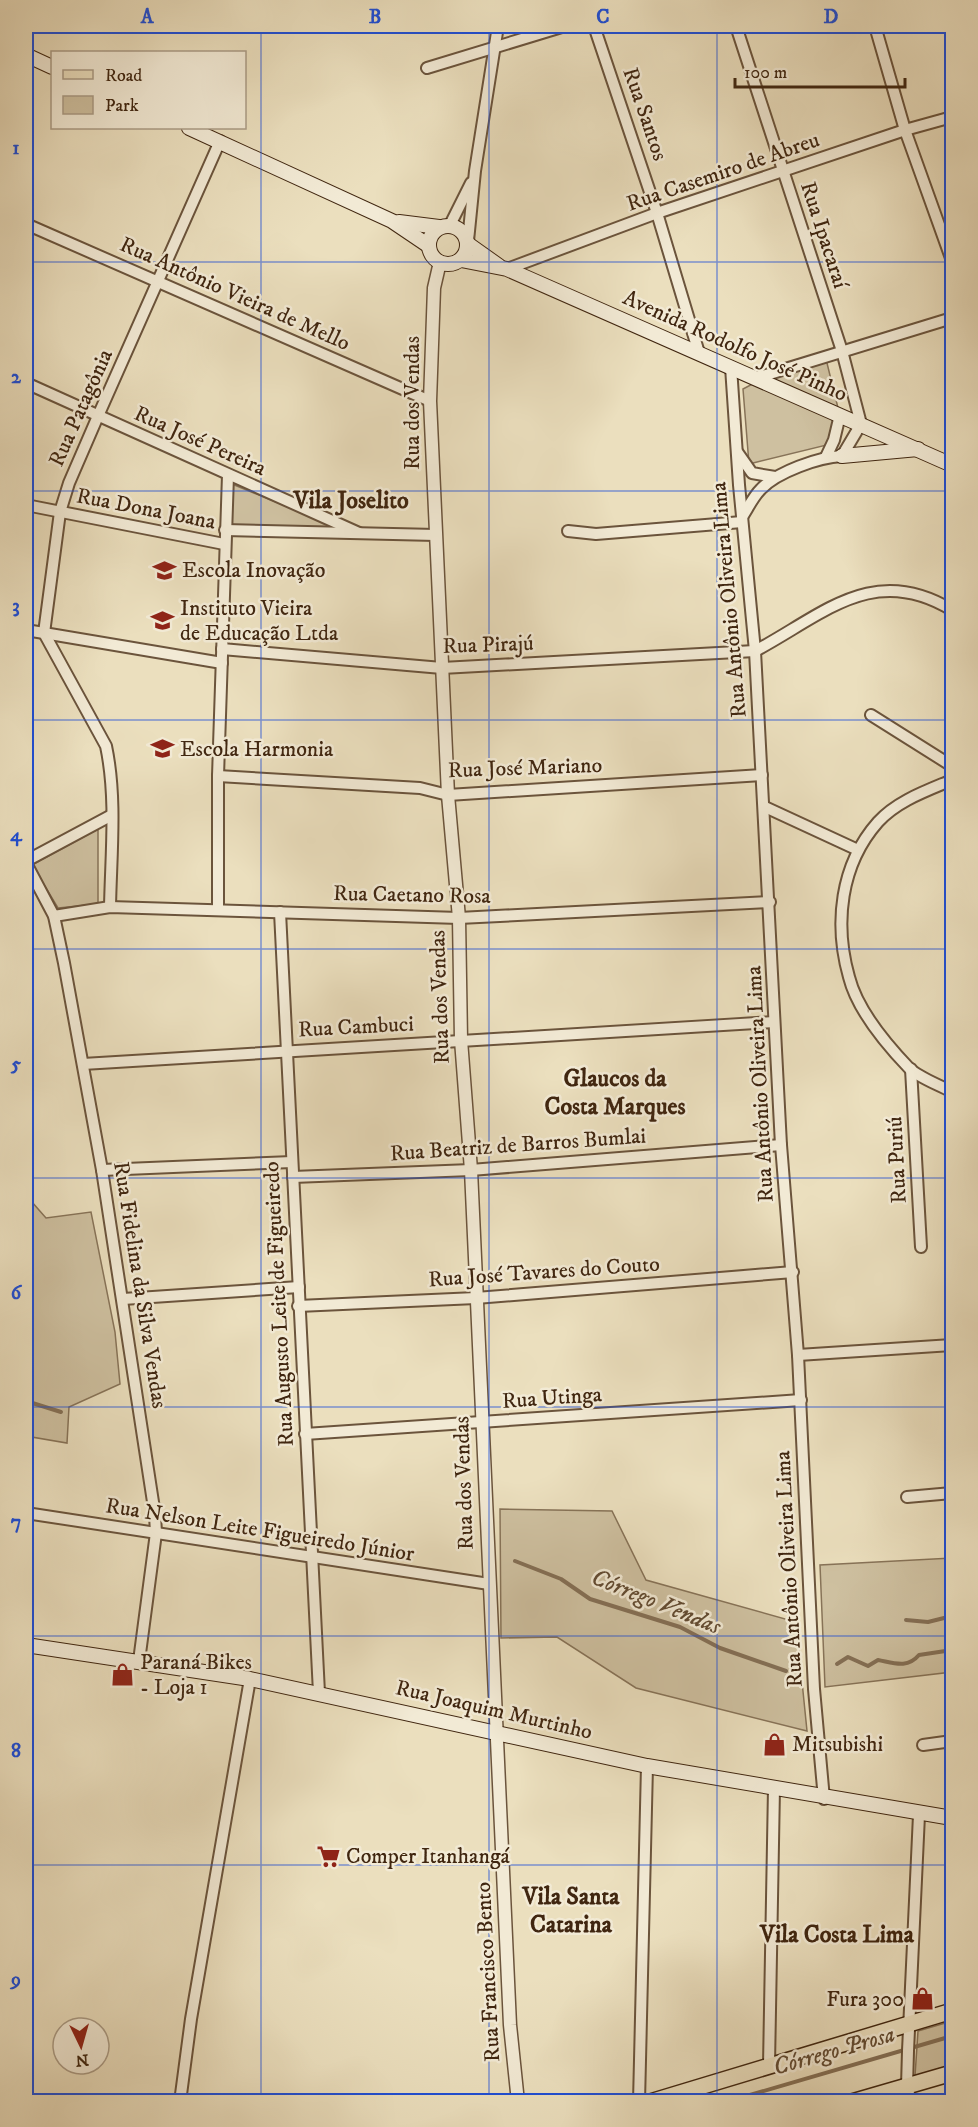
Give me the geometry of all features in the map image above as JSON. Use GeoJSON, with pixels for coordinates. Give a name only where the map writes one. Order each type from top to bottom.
{"type":"FeatureCollection","features":[{"type":"Feature","properties":{"kind":"main road"},"geometry":{"type":"LineString","coordinates":[[26,55],[51,67]]}},
{"type":"Feature","properties":{"kind":"main road"},"geometry":{"type":"LineString","coordinates":[[191,129],[392,221],[429,246]]}},
{"type":"Feature","properties":{"kind":"main road"},"geometry":{"type":"LineString","coordinates":[[392,221],[445,226],[463,231],[468,243],[467,252],[461,260]]}},
{"type":"Feature","properties":{"kind":"main road"},"geometry":{"type":"LineString","coordinates":[[445,226],[431,235],[429,246],[432,255],[440,262],[445,264],[461,260],[504,268]]}},
{"type":"Feature","properties":{"kind":"main road"},"geometry":{"type":"LineString","coordinates":[[468,243],[504,268]]}},
{"type":"Feature","properties":{"kind":"main road","name":"Avenida Rodolfo José Pinho"},"geometry":{"type":"LineString","coordinates":[[504,268],[952,465]]}},
{"type":"Feature","properties":{"kind":"main road"},"geometry":{"type":"LineString","coordinates":[[842,456],[918,449]]}},
{"type":"Feature","properties":{"kind":"main road","name":"Rua Joaquim Murtinho"},"geometry":{"type":"LineString","coordinates":[[26,1645],[250,1679],[497,1731],[646,1766],[824,1799],[919,1815],[952,1818]]}},
{"type":"Feature","properties":{"kind":"main road"},"geometry":{"type":"LineString","coordinates":[[650,2102],[769,2065],[909,2031],[952,2011]]}},
{"type":"Feature","properties":{"kind":"main road"},"geometry":{"type":"LineString","coordinates":[[852,2102],[907,2082],[952,2073]]}},
{"type":"Feature","properties":{"kind":"street"},"geometry":{"type":"LineString","coordinates":[[468,243],[475,171],[498,26]]}},
{"type":"Feature","properties":{"kind":"street"},"geometry":{"type":"LineString","coordinates":[[427,68],[565,26]]}},
{"type":"Feature","properties":{"kind":"street","name":"Rua Santos"},"geometry":{"type":"LineString","coordinates":[[594,26],[657,213],[699,353]]}},
{"type":"Feature","properties":{"kind":"street","name":"Rua Ipacaraí"},"geometry":{"type":"LineString","coordinates":[[735,26],[842,351],[861,424]]}},
{"type":"Feature","properties":{"kind":"street"},"geometry":{"type":"LineString","coordinates":[[875,26],[905,130],[952,261]]}},
{"type":"Feature","properties":{"kind":"street","name":"Rua Casemiro de Abreu"},"geometry":{"type":"LineString","coordinates":[[504,268],[657,213],[783,173],[905,130],[952,117]]}},
{"type":"Feature","properties":{"kind":"street","name":"Rua Patagônia"},"geometry":{"type":"LineString","coordinates":[[44,633],[60,513],[69,483],[220,141]]}},
{"type":"Feature","properties":{"kind":"street"},"geometry":{"type":"LineString","coordinates":[[445,226],[475,171]]}},
{"type":"Feature","properties":{"kind":"street","name":"Rua Antônio Vieira de Mello"},"geometry":{"type":"LineString","coordinates":[[26,224],[430,401]]}},
{"type":"Feature","properties":{"kind":"street","name":"Rua dos Vendas"},"geometry":{"type":"LineString","coordinates":[[440,262],[434,288],[430,401],[448,795],[459,918],[461,1040],[471,1170],[497,1731]]}},
{"type":"Feature","properties":{"kind":"street"},"geometry":{"type":"LineString","coordinates":[[756,378],[952,318]]}},
{"type":"Feature","properties":{"kind":"street","name":"Rua Antônio Oliveira Lima"},"geometry":{"type":"LineString","coordinates":[[731,367],[736,451],[755,651],[781,1145],[793,1272],[814,1689],[824,1799]]}},
{"type":"Feature","properties":{"kind":"street","name":"Rua José Pereira"},"geometry":{"type":"LineString","coordinates":[[26,383],[228,476],[359,532]]}},
{"type":"Feature","properties":{"kind":"street"},"geometry":{"type":"LineString","coordinates":[[826,457],[834,441],[840,415]]}},
{"type":"Feature","properties":{"kind":"street"},"geometry":{"type":"LineString","coordinates":[[568,531],[596,534],[742,520],[760,489],[775,477],[826,457],[842,456],[861,424]]}},
{"type":"Feature","properties":{"kind":"street"},"geometry":{"type":"LineString","coordinates":[[736,451],[752,473],[775,477]]}},
{"type":"Feature","properties":{"kind":"street"},"geometry":{"type":"LineString","coordinates":[[218,909],[218,776],[228,476]]}},
{"type":"Feature","properties":{"kind":"street","name":"Rua Dona Joana"},"geometry":{"type":"LineString","coordinates":[[26,506],[224,544]]}},
{"type":"Feature","properties":{"kind":"street","name":"Rua Dona Joana"},"geometry":{"type":"LineString","coordinates":[[225,530],[436,535]]}},
{"type":"Feature","properties":{"kind":"street"},"geometry":{"type":"LineString","coordinates":[[755,651],[792,631],[816,612],[842,600],[870,593],[913,591],[952,610]]}},
{"type":"Feature","properties":{"kind":"street"},"geometry":{"type":"LineString","coordinates":[[26,630],[222,663]]}},
{"type":"Feature","properties":{"kind":"street"},"geometry":{"type":"LineString","coordinates":[[44,633],[106,746],[110,766],[112,815],[110,907]]}},
{"type":"Feature","properties":{"kind":"street","name":"Rua Pirajú"},"geometry":{"type":"LineString","coordinates":[[222,648],[442,668],[755,651]]}},
{"type":"Feature","properties":{"kind":"street"},"geometry":{"type":"LineString","coordinates":[[871,715],[952,766]]}},
{"type":"Feature","properties":{"kind":"street","name":"Rua José Mariano"},"geometry":{"type":"LineString","coordinates":[[218,776],[420,788],[448,795],[762,775]]}},
{"type":"Feature","properties":{"kind":"street"},"geometry":{"type":"LineString","coordinates":[[952,780],[898,805],[878,822],[858,850],[847,875],[841,909],[849,978],[874,1025],[911,1070],[952,1092]]}},
{"type":"Feature","properties":{"kind":"street"},"geometry":{"type":"LineString","coordinates":[[765,807],[858,850]]}},
{"type":"Feature","properties":{"kind":"street"},"geometry":{"type":"LineString","coordinates":[[26,862],[112,815]]}},
{"type":"Feature","properties":{"kind":"street","name":"Rua Fidelina da Silva Vendas"},"geometry":{"type":"LineString","coordinates":[[26,862],[54,916],[83,1064],[123,1299],[156,1533],[138,1661]]}},
{"type":"Feature","properties":{"kind":"street","name":"Rua Caetano Rosa"},"geometry":{"type":"LineString","coordinates":[[54,916],[110,907],[459,918],[770,902]]}},
{"type":"Feature","properties":{"kind":"street","name":"Rua Augusto Leite de Figueiredo"},"geometry":{"type":"LineString","coordinates":[[280,912],[310,1558],[319,1693]]}},
{"type":"Feature","properties":{"kind":"street","name":"Rua Cambuci"},"geometry":{"type":"LineString","coordinates":[[83,1064],[774,1022]]}},
{"type":"Feature","properties":{"kind":"street","name":"Rua Puriú"},"geometry":{"type":"LineString","coordinates":[[911,1070],[921,1247]]}},
{"type":"Feature","properties":{"kind":"street","name":"Rua Beatriz de Barros Bumlai"},"geometry":{"type":"LineString","coordinates":[[293,1177],[471,1170],[781,1145]]}},
{"type":"Feature","properties":{"kind":"street"},"geometry":{"type":"LineString","coordinates":[[102,1170],[292,1162]]}},
{"type":"Feature","properties":{"kind":"street","name":"Rua José Tavares do Couto"},"geometry":{"type":"LineString","coordinates":[[298,1306],[476,1298],[793,1272]]}},
{"type":"Feature","properties":{"kind":"street"},"geometry":{"type":"LineString","coordinates":[[123,1299],[298,1287]]}},
{"type":"Feature","properties":{"kind":"street"},"geometry":{"type":"LineString","coordinates":[[798,1354],[952,1345]]}},
{"type":"Feature","properties":{"kind":"street","name":"Rua Utinga"},"geometry":{"type":"LineString","coordinates":[[305,1434],[801,1400]]}},
{"type":"Feature","properties":{"kind":"street"},"geometry":{"type":"LineString","coordinates":[[907,1497],[952,1493]]}},
{"type":"Feature","properties":{"kind":"street","name":"Rua Nelson Leite Figueiredo Júnior"},"geometry":{"type":"LineString","coordinates":[[26,1513],[489,1584]]}},
{"type":"Feature","properties":{"kind":"street"},"geometry":{"type":"LineString","coordinates":[[180,2102],[191,2019],[250,1679]]}},
{"type":"Feature","properties":{"kind":"street","name":"Rua Francisco Bento"},"geometry":{"type":"LineString","coordinates":[[497,1731],[510,2025],[518,2102]]}},
{"type":"Feature","properties":{"kind":"street"},"geometry":{"type":"LineString","coordinates":[[923,1745],[952,1741]]}},
{"type":"Feature","properties":{"kind":"street"},"geometry":{"type":"LineString","coordinates":[[639,2102],[646,1766]]}},
{"type":"Feature","properties":{"kind":"street"},"geometry":{"type":"LineString","coordinates":[[769,2065],[774,1788]]}},
{"type":"Feature","properties":{"kind":"street"},"geometry":{"type":"LineString","coordinates":[[911,2102],[907,2082],[919,1815]]}},
{"type":"Feature","properties":{"kind":"green space"},"geometry":{"type":"Polygon","coordinates":[[[826,359],[839,412],[831,444],[749,464],[743,389],[764,378],[826,359]]]}},
{"type":"Feature","properties":{"kind":"green space"},"geometry":{"type":"Polygon","coordinates":[[[232,484],[342,529],[228,525],[232,484]]]}},
{"type":"Feature","properties":{"kind":"green space"},"geometry":{"type":"Polygon","coordinates":[[[98,829],[98,904],[58,908],[32,865],[98,829]]]}},
{"type":"Feature","properties":{"kind":"green space"},"geometry":{"type":"Polygon","coordinates":[[[26,1199],[31,1201],[46,1218],[91,1212],[115,1332],[120,1384],[69,1407],[67,1443],[26,1436],[26,1199]]]}},
{"type":"Feature","properties":{"kind":"green space"},"geometry":{"type":"Polygon","coordinates":[[[500,1509],[612,1511],[646,1580],[796,1622],[807,1731],[636,1688],[557,1637],[501,1638],[500,1509]]]}},
{"type":"Feature","properties":{"kind":"green space"},"geometry":{"type":"Polygon","coordinates":[[[952,1558],[952,1672],[825,1687],[820,1565],[952,1558]]]}},
{"type":"Feature","properties":{"kind":"green space"},"geometry":{"type":"Polygon","coordinates":[[[952,2021],[952,2066],[915,2076],[918,2031],[952,2021]]]}},
{"type":"Feature","properties":{"kind":"waterway","name":"Córrego Vendas"},"geometry":{"type":"LineString","coordinates":[[26,1401],[61,1412]]}},
{"type":"Feature","properties":{"kind":"waterway","name":"Córrego Vendas"},"geometry":{"type":"LineString","coordinates":[[515,1561],[561,1579],[590,1599],[680,1627],[720,1648],[786,1671]]}},
{"type":"Feature","properties":{"kind":"waterway"},"geometry":{"type":"LineString","coordinates":[[906,1620],[928,1622],[952,1616]]}},
{"type":"Feature","properties":{"kind":"waterway","name":"Córrego Vendas"},"geometry":{"type":"LineString","coordinates":[[837,1664],[848,1657],[868,1666],[878,1660],[905,1664],[919,1655],[952,1650]]}},
{"type":"Feature","properties":{"kind":"waterway","name":"Córrego Prosa"},"geometry":{"type":"LineString","coordinates":[[726,2102],[952,2036]]}},
{"type":"Feature","properties":{"kind":"place","name":"Escola Inovação"},"geometry":{"type":"Point","coordinates":[164,570]}},
{"type":"Feature","properties":{"kind":"place","name":"Instituto Vieira de Educação Ltda"},"geometry":{"type":"Point","coordinates":[162,621]}},
{"type":"Feature","properties":{"kind":"place","name":"Escola Harmonia"},"geometry":{"type":"Point","coordinates":[162,749]}},
{"type":"Feature","properties":{"kind":"place","name":"Paraná Bikes - Loja 1"},"geometry":{"type":"Point","coordinates":[122,1675]}},
{"type":"Feature","properties":{"kind":"place","name":"Mitsubishi"},"geometry":{"type":"Point","coordinates":[774,1744]}},
{"type":"Feature","properties":{"kind":"place","name":"Comper Itanhangá"},"geometry":{"type":"Point","coordinates":[328,1856]}},
{"type":"Feature","properties":{"kind":"place","name":"Fura 300"},"geometry":{"type":"Point","coordinates":[922,1999]}},
{"type":"Feature","properties":{"kind":"district","name":"Vila Joselito"},"geometry":{"type":"Point","coordinates":[351,501]}},
{"type":"Feature","properties":{"kind":"district","name":"Glaucos da Costa Marques"},"geometry":{"type":"Point","coordinates":[615,1093]}},
{"type":"Feature","properties":{"kind":"district","name":"Vila Santa Catarina"},"geometry":{"type":"Point","coordinates":[571,1911]}},
{"type":"Feature","properties":{"kind":"district","name":"Vila Costa Lima"},"geometry":{"type":"Point","coordinates":[837,1935]}}]}
